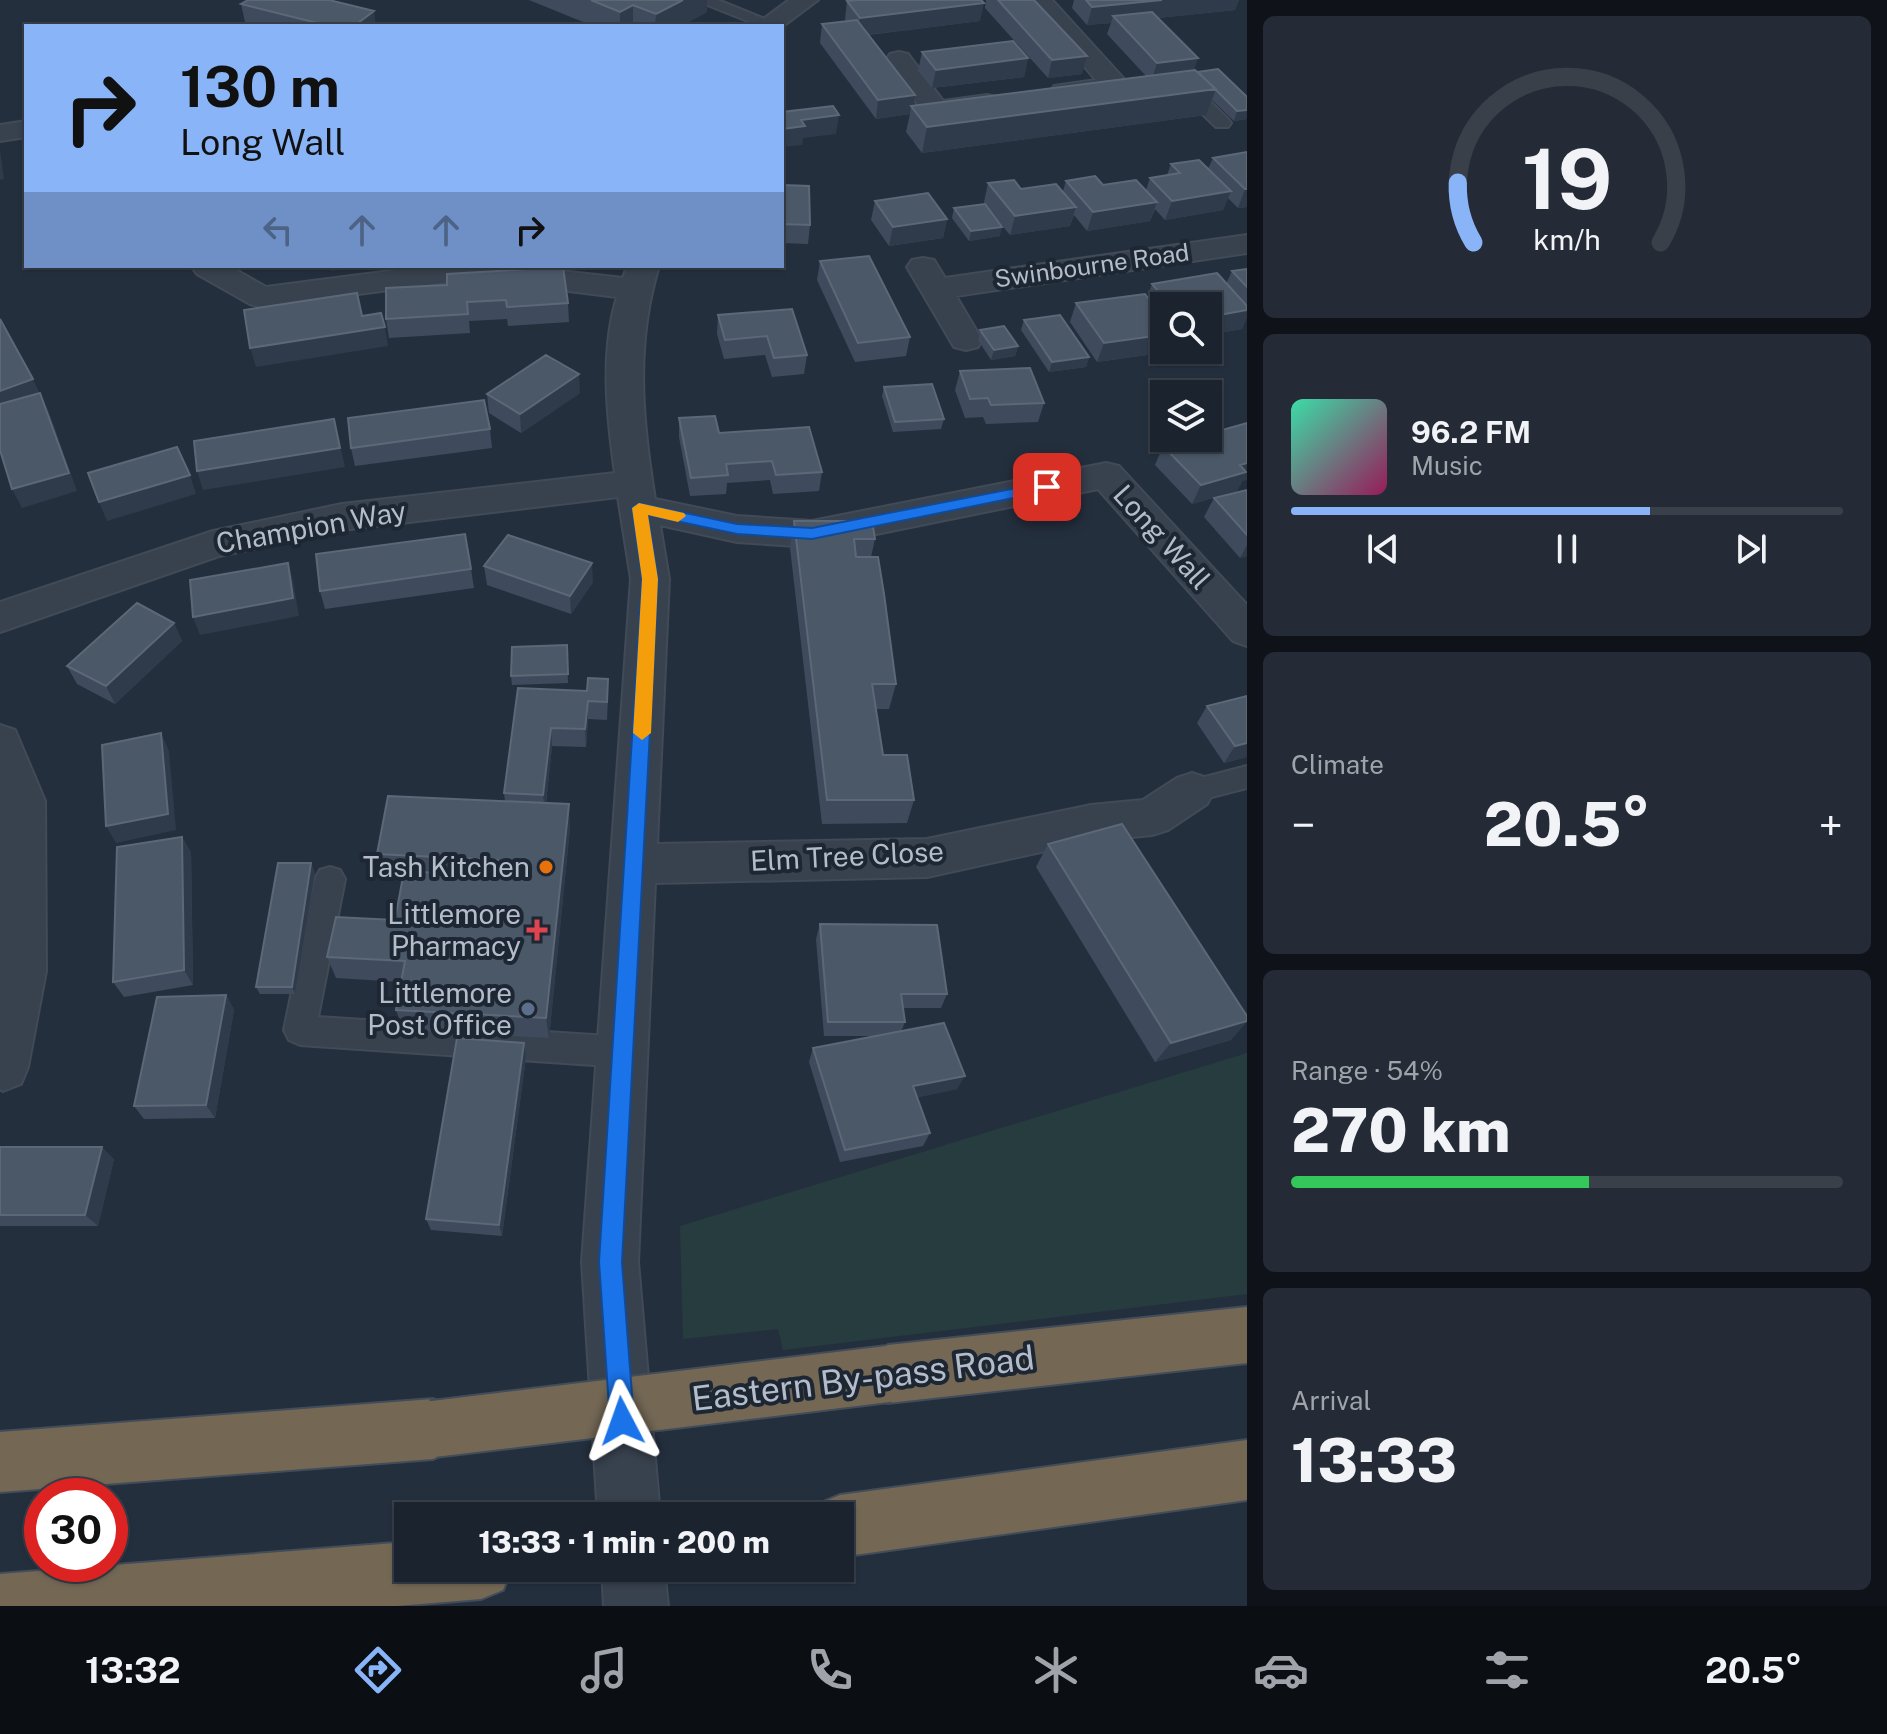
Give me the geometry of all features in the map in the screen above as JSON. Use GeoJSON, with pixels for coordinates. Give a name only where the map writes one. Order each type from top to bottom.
{"type":"FeatureCollection","features":[{"type":"Feature","properties":{"kind":"highway","name":"Eastern By-pass Road"},"geometry":{"type":"LineString","coordinates":[[0,1462],[433,1429],[888,1374],[1247,1335]]}},
{"type":"Feature","properties":{"kind":"highway"},"geometry":{"type":"LineString","coordinates":[[854,1524],[1247,1470]]}},
{"type":"Feature","properties":{"kind":"highway"},"geometry":{"type":"LineString","coordinates":[[0,1606],[394,1576]]}},
{"type":"Feature","properties":{"kind":"street"},"geometry":{"type":"LineString","coordinates":[[770,24],[806,0]]}},
{"type":"Feature","properties":{"kind":"street"},"geometry":{"type":"LineString","coordinates":[[1039,0],[1144,87]]}},
{"type":"Feature","properties":{"kind":"street"},"geometry":{"type":"LineString","coordinates":[[899,60],[936,110],[1010,100]]}},
{"type":"Feature","properties":{"kind":"street"},"geometry":{"type":"LineString","coordinates":[[1040,96],[1144,87]]}},
{"type":"Feature","properties":{"kind":"street"},"geometry":{"type":"LineString","coordinates":[[0,133],[24,129]]}},
{"type":"Feature","properties":{"kind":"street","name":"Swinbourne Road"},"geometry":{"type":"LineString","coordinates":[[966,340],[930,278],[1247,244]]}},
{"type":"Feature","properties":{"kind":"street"},"geometry":{"type":"LineString","coordinates":[[210,268],[261,297],[471,270],[638,278],[624,377],[636,496],[650,579],[610,1262],[628,1502]]}},
{"type":"Feature","properties":{"kind":"street","name":"Long Wall"},"geometry":{"type":"LineString","coordinates":[[636,496],[737,529],[812,534],[1106,475],[1247,631]]}},
{"type":"Feature","properties":{"kind":"street","name":"Champion Way"},"geometry":{"type":"LineString","coordinates":[[0,616],[213,544],[342,517],[636,496]]}},
{"type":"Feature","properties":{"kind":"street"},"geometry":{"type":"LineString","coordinates":[[0,742],[23,801],[22,971],[3,1067]]}},
{"type":"Feature","properties":{"kind":"street","name":"Elm Tree Close"},"geometry":{"type":"LineString","coordinates":[[635,864],[927,858],[1091,823],[1152,817],[1192,791]]}},
{"type":"Feature","properties":{"kind":"street"},"geometry":{"type":"LineString","coordinates":[[634,1582],[636,1606]]}},
{"type":"Feature","properties":{"kind":"lane"},"geometry":{"type":"LineString","coordinates":[[703,0],[765,24]]}},
{"type":"Feature","properties":{"kind":"lane"},"geometry":{"type":"LineString","coordinates":[[1144,87],[1190,92],[1222,123]]}},
{"type":"Feature","properties":{"kind":"lane"},"geometry":{"type":"LineString","coordinates":[[1192,791],[1247,777]]}},
{"type":"Feature","properties":{"kind":"lane"},"geometry":{"type":"LineString","coordinates":[[330,879],[300,1030],[624,1052]]}},
{"type":"Feature","properties":{"kind":"green space"},"geometry":{"type":"Polygon","coordinates":[[[1247,1053],[1247,1294],[783,1350],[778,1329],[683,1339],[680,1226],[1247,1053]]]}},
{"type":"Feature","properties":{"kind":"building"},"geometry":{"type":"Polygon","coordinates":[[[248,0],[329,0],[374,11],[357,24],[321,24],[241,4],[248,0]]]}},
{"type":"Feature","properties":{"kind":"building"},"geometry":{"type":"Polygon","coordinates":[[[591,0],[683,0],[656,14],[633,5],[620,12],[591,0]]]}},
{"type":"Feature","properties":{"kind":"building"},"geometry":{"type":"Polygon","coordinates":[[[981,0],[984,3],[860,18],[847,1],[981,0]]]}},
{"type":"Feature","properties":{"kind":"building"},"geometry":{"type":"Polygon","coordinates":[[[998,0],[1034,0],[1087,56],[1052,60],[998,0]]]}},
{"type":"Feature","properties":{"kind":"building"},"geometry":{"type":"Polygon","coordinates":[[[1086,0],[1162,0],[1092,7],[1086,0]]]}},
{"type":"Feature","properties":{"kind":"building"},"geometry":{"type":"Polygon","coordinates":[[[1152,12],[1198,58],[1157,63],[1113,16],[1152,12]]]}},
{"type":"Feature","properties":{"kind":"building"},"geometry":{"type":"Polygon","coordinates":[[[857,20],[915,95],[878,100],[822,24],[857,20]]]}},
{"type":"Feature","properties":{"kind":"building"},"geometry":{"type":"Polygon","coordinates":[[[1013,41],[1028,58],[936,70],[922,52],[1013,41]]]}},
{"type":"Feature","properties":{"kind":"building"},"geometry":{"type":"Polygon","coordinates":[[[1218,69],[1247,97],[1247,110],[1237,111],[1198,72],[1218,69]]]}},
{"type":"Feature","properties":{"kind":"building"},"geometry":{"type":"Polygon","coordinates":[[[1195,70],[1216,89],[927,127],[911,106],[1195,70]]]}},
{"type":"Feature","properties":{"kind":"building"},"geometry":{"type":"Polygon","coordinates":[[[833,106],[839,115],[801,120],[805,126],[784,129],[784,112],[833,106]]]}},
{"type":"Feature","properties":{"kind":"building"},"geometry":{"type":"Polygon","coordinates":[[[1247,152],[1247,189],[1245,189],[1213,158],[1247,152]]]}},
{"type":"Feature","properties":{"kind":"building"},"geometry":{"type":"Polygon","coordinates":[[[1199,160],[1231,191],[1172,201],[1150,178],[1180,173],[1171,164],[1199,160]]]}},
{"type":"Feature","properties":{"kind":"building"},"geometry":{"type":"Polygon","coordinates":[[[1095,176],[1103,185],[1136,180],[1157,202],[1093,212],[1066,181],[1095,176]]]}},
{"type":"Feature","properties":{"kind":"building"},"geometry":{"type":"Polygon","coordinates":[[[1014,180],[1021,189],[1056,184],[1076,207],[1015,216],[988,183],[1014,180]]]}},
{"type":"Feature","properties":{"kind":"building"},"geometry":{"type":"Polygon","coordinates":[[[784,185],[809,186],[810,225],[784,224],[784,185]]]}},
{"type":"Feature","properties":{"kind":"building"},"geometry":{"type":"Polygon","coordinates":[[[928,193],[947,219],[893,227],[875,201],[928,193]]]}},
{"type":"Feature","properties":{"kind":"building"},"geometry":{"type":"Polygon","coordinates":[[[985,204],[1002,227],[971,231],[954,208],[985,204]]]}},
{"type":"Feature","properties":{"kind":"building"},"geometry":{"type":"Polygon","coordinates":[[[869,256],[910,337],[858,343],[820,261],[869,256]]]}},
{"type":"Feature","properties":{"kind":"building"},"geometry":{"type":"Polygon","coordinates":[[[563,268],[568,303],[507,307],[506,300],[467,302],[468,314],[386,319],[386,288],[447,285],[447,274],[563,268]]]}},
{"type":"Feature","properties":{"kind":"building"},"geometry":{"type":"Polygon","coordinates":[[[1247,269],[1247,287],[1232,271],[1247,269]]]}},
{"type":"Feature","properties":{"kind":"building"},"geometry":{"type":"Polygon","coordinates":[[[1217,273],[1247,306],[1247,310],[1222,314],[1222,292],[1159,292],[1152,284],[1217,273]]]}},
{"type":"Feature","properties":{"kind":"building"},"geometry":{"type":"Polygon","coordinates":[[[357,293],[362,316],[381,313],[385,327],[250,348],[244,310],[357,293]]]}},
{"type":"Feature","properties":{"kind":"building"},"geometry":{"type":"Polygon","coordinates":[[[1145,294],[1150,301],[1150,337],[1104,343],[1076,303],[1145,294]]]}},
{"type":"Feature","properties":{"kind":"building"},"geometry":{"type":"Polygon","coordinates":[[[792,309],[807,355],[774,358],[767,336],[725,340],[718,315],[792,309]]]}},
{"type":"Feature","properties":{"kind":"building"},"geometry":{"type":"Polygon","coordinates":[[[1060,315],[1089,357],[1052,362],[1024,320],[1060,315]]]}},
{"type":"Feature","properties":{"kind":"building"},"geometry":{"type":"Polygon","coordinates":[[[0,319],[33,379],[0,391],[0,319]]]}},
{"type":"Feature","properties":{"kind":"building"},"geometry":{"type":"Polygon","coordinates":[[[1004,326],[1018,346],[994,350],[980,330],[1004,326]]]}},
{"type":"Feature","properties":{"kind":"building"},"geometry":{"type":"Polygon","coordinates":[[[546,355],[579,374],[520,414],[487,394],[546,355]]]}},
{"type":"Feature","properties":{"kind":"building"},"geometry":{"type":"Polygon","coordinates":[[[1030,368],[1044,403],[991,405],[988,398],[970,399],[960,371],[1030,368]]]}},
{"type":"Feature","properties":{"kind":"building"},"geometry":{"type":"Polygon","coordinates":[[[932,384],[944,419],[895,422],[884,387],[932,384]]]}},
{"type":"Feature","properties":{"kind":"building"},"geometry":{"type":"Polygon","coordinates":[[[40,393],[69,473],[12,489],[0,450],[0,404],[40,393]]]}},
{"type":"Feature","properties":{"kind":"building"},"geometry":{"type":"Polygon","coordinates":[[[484,400],[490,429],[351,448],[348,418],[484,400]]]}},
{"type":"Feature","properties":{"kind":"building"},"geometry":{"type":"Polygon","coordinates":[[[715,416],[719,433],[809,427],[822,472],[776,475],[772,461],[726,464],[728,475],[691,478],[679,418],[715,416]]]}},
{"type":"Feature","properties":{"kind":"building"},"geometry":{"type":"Polygon","coordinates":[[[334,419],[340,448],[197,471],[194,441],[334,419]]]}},
{"type":"Feature","properties":{"kind":"building"},"geometry":{"type":"Polygon","coordinates":[[[1247,423],[1247,463],[1240,465],[1246,472],[1201,485],[1169,452],[1222,452],[1222,430],[1247,423]]]}},
{"type":"Feature","properties":{"kind":"building"},"geometry":{"type":"Polygon","coordinates":[[[177,447],[190,475],[99,502],[88,473],[177,447]]]}},
{"type":"Feature","properties":{"kind":"building"},"geometry":{"type":"Polygon","coordinates":[[[1247,490],[1247,535],[1214,498],[1247,490]]]}},
{"type":"Feature","properties":{"kind":"building"},"geometry":{"type":"Polygon","coordinates":[[[794,521],[872,521],[875,539],[854,539],[856,557],[878,557],[896,684],[872,684],[883,755],[907,755],[914,800],[827,800],[794,521]]]}},
{"type":"Feature","properties":{"kind":"building"},"geometry":{"type":"Polygon","coordinates":[[[465,534],[471,569],[320,591],[316,554],[465,534]]]}},
{"type":"Feature","properties":{"kind":"building"},"geometry":{"type":"Polygon","coordinates":[[[508,535],[592,563],[570,596],[484,566],[508,535]]]}},
{"type":"Feature","properties":{"kind":"building"},"geometry":{"type":"Polygon","coordinates":[[[288,563],[293,598],[193,617],[190,580],[288,563]]]}},
{"type":"Feature","properties":{"kind":"building"},"geometry":{"type":"Polygon","coordinates":[[[137,603],[174,623],[106,686],[67,666],[137,603]]]}},
{"type":"Feature","properties":{"kind":"building"},"geometry":{"type":"Polygon","coordinates":[[[567,645],[568,674],[511,676],[512,647],[567,645]]]}},
{"type":"Feature","properties":{"kind":"building"},"geometry":{"type":"Polygon","coordinates":[[[588,678],[608,679],[607,702],[588,701],[585,729],[551,728],[543,795],[504,793],[518,688],[587,691],[588,678]]]}},
{"type":"Feature","properties":{"kind":"building"},"geometry":{"type":"Polygon","coordinates":[[[1247,696],[1247,743],[1235,746],[1207,706],[1247,696]]]}},
{"type":"Feature","properties":{"kind":"building"},"geometry":{"type":"Polygon","coordinates":[[[161,733],[168,814],[106,826],[102,745],[161,733]]]}},
{"type":"Feature","properties":{"kind":"building"},"geometry":{"type":"Polygon","coordinates":[[[388,796],[569,804],[546,1018],[396,1010],[405,961],[327,957],[336,917],[395,920],[404,871],[495,876],[498,860],[377,854],[388,796]]]}},
{"type":"Feature","properties":{"kind":"building"},"geometry":{"type":"Polygon","coordinates":[[[1122,824],[1247,1016],[1247,1021],[1171,1043],[1048,844],[1122,824]]]}},
{"type":"Feature","properties":{"kind":"building"},"geometry":{"type":"Polygon","coordinates":[[[182,837],[184,970],[113,982],[117,847],[182,837]]]}},
{"type":"Feature","properties":{"kind":"building"},"geometry":{"type":"Polygon","coordinates":[[[278,863],[311,863],[292,987],[256,987],[278,863]]]}},
{"type":"Feature","properties":{"kind":"building"},"geometry":{"type":"Polygon","coordinates":[[[820,924],[937,925],[947,994],[901,994],[905,1022],[828,1022],[820,924]]]}},
{"type":"Feature","properties":{"kind":"building"},"geometry":{"type":"Polygon","coordinates":[[[226,995],[206,1105],[134,1106],[157,997],[226,995]]]}},
{"type":"Feature","properties":{"kind":"building"},"geometry":{"type":"Polygon","coordinates":[[[944,1023],[965,1076],[913,1086],[930,1133],[845,1150],[813,1048],[944,1023]]]}},
{"type":"Feature","properties":{"kind":"building"},"geometry":{"type":"Polygon","coordinates":[[[457,1038],[524,1043],[499,1225],[426,1219],[457,1038]]]}},
{"type":"Feature","properties":{"kind":"building"},"geometry":{"type":"Polygon","coordinates":[[[0,1147],[102,1147],[85,1215],[0,1215],[0,1147]]]}},
{"type":"Feature","properties":{"kind":"slow traffic"},"geometry":{"type":"LineString","coordinates":[[642,733],[650,579],[639,508],[678,516]]}},
{"type":"Feature","properties":{"kind":"place","name":"Tash Kitchen"},"geometry":{"type":"Point","coordinates":[546,867]}},
{"type":"Feature","properties":{"kind":"place","name":"Littlemore Pharmacy"},"geometry":{"type":"Point","coordinates":[537,930]}},
{"type":"Feature","properties":{"kind":"place","name":"Littlemore Post Office"},"geometry":{"type":"Point","coordinates":[528,1009]}},
{"type":"Feature","properties":{"kind":"route"},"geometry":{"type":"LineString","coordinates":[[622,1421],[610,1262],[650,579],[639,508],[737,529],[812,534],[1047,487]]}}]}
